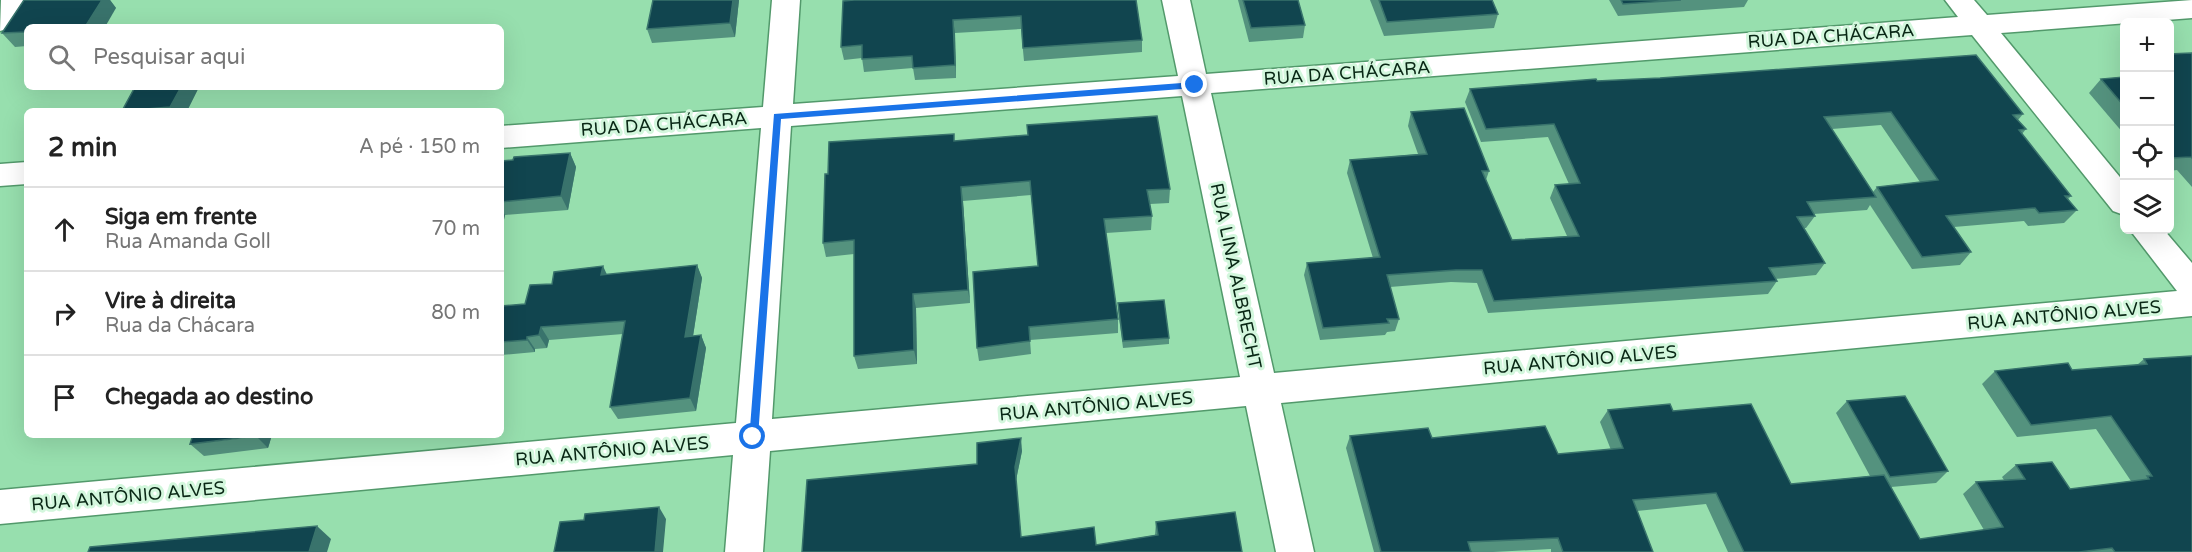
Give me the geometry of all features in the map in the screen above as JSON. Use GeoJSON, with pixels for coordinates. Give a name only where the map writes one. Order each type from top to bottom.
{"type":"FeatureCollection","features":[{"type":"Feature","properties":{"kind":"street"},"geometry":{"type":"LineString","coordinates":[[0,22],[15,0]]}},
{"type":"Feature","properties":{"kind":"street"},"geometry":{"type":"LineString","coordinates":[[744,552],[786,0]]}},
{"type":"Feature","properties":{"kind":"street","name":"RUA LINA ALBRECHT"},"geometry":{"type":"LineString","coordinates":[[1176,0],[1295,552]]}},
{"type":"Feature","properties":{"kind":"street"},"geometry":{"type":"LineString","coordinates":[[1959,0],[2120,198]]}},
{"type":"Feature","properties":{"kind":"street","name":"RUA DA CHÁCARA"},"geometry":{"type":"LineString","coordinates":[[504,137],[2192,9]]}},
{"type":"Feature","properties":{"kind":"street"},"geometry":{"type":"LineString","coordinates":[[0,175],[24,172]]}},
{"type":"Feature","properties":{"kind":"street"},"geometry":{"type":"LineString","coordinates":[[2149,234],[2192,286]]}},
{"type":"Feature","properties":{"kind":"street","name":"RUA ANTÔNIO ALVES"},"geometry":{"type":"LineString","coordinates":[[0,507],[2192,303]]}},
{"type":"Feature","properties":{"kind":"building"},"geometry":{"type":"Polygon","coordinates":[[[24,0],[102,0],[87,24],[24,24],[24,32],[2,33],[24,0]]]}},
{"type":"Feature","properties":{"kind":"building"},"geometry":{"type":"Polygon","coordinates":[[[653,0],[733,0],[730,23],[647,29],[653,0]]]}},
{"type":"Feature","properties":{"kind":"building"},"geometry":{"type":"Polygon","coordinates":[[[1136,0],[1142,40],[1023,48],[1021,16],[953,20],[955,65],[913,68],[912,56],[862,59],[862,45],[841,47],[843,1],[1136,0]]]}},
{"type":"Feature","properties":{"kind":"building"},"geometry":{"type":"Polygon","coordinates":[[[1243,0],[1298,0],[1305,25],[1251,28],[1243,0]]]}},
{"type":"Feature","properties":{"kind":"building"},"geometry":{"type":"Polygon","coordinates":[[[1379,0],[1492,0],[1498,14],[1387,22],[1379,0]]]}},
{"type":"Feature","properties":{"kind":"building"},"geometry":{"type":"Polygon","coordinates":[[[1621,0],[1681,0],[1623,4],[1621,0]]]}},
{"type":"Feature","properties":{"kind":"building"},"geometry":{"type":"Polygon","coordinates":[[[2192,53],[2192,158],[2174,158],[2174,54],[2192,53]]]}},
{"type":"Feature","properties":{"kind":"building"},"geometry":{"type":"Polygon","coordinates":[[[1976,55],[2023,114],[2013,115],[2026,129],[2019,130],[2071,196],[2065,196],[2077,210],[2039,213],[2035,208],[1946,216],[1971,252],[1922,257],[1877,187],[1938,180],[1891,112],[1824,117],[1876,197],[1807,202],[1815,216],[1797,217],[1825,263],[1769,268],[1777,281],[1494,301],[1482,270],[1387,275],[1399,319],[1387,319],[1389,323],[1323,328],[1307,263],[1380,257],[1350,160],[1427,154],[1411,112],[1464,108],[1489,171],[1482,171],[1512,240],[1579,236],[1555,185],[1580,183],[1554,124],[1486,129],[1470,89],[1976,55]]]}},
{"type":"Feature","properties":{"kind":"building"},"geometry":{"type":"Polygon","coordinates":[[[2120,77],[2120,101],[2101,79],[2120,77]]]}},
{"type":"Feature","properties":{"kind":"building"},"geometry":{"type":"Polygon","coordinates":[[[133,90],[179,90],[170,107],[124,108],[133,90]]]}},
{"type":"Feature","properties":{"kind":"building"},"geometry":{"type":"Polygon","coordinates":[[[1157,116],[1170,189],[1147,190],[1152,216],[1104,219],[1118,319],[1029,327],[1030,341],[977,348],[973,272],[1038,266],[1030,181],[961,187],[968,290],[913,294],[914,350],[854,356],[854,240],[823,243],[825,174],[828,174],[829,142],[954,134],[954,141],[1028,135],[1027,125],[1157,116]]]}},
{"type":"Feature","properties":{"kind":"building"},"geometry":{"type":"Polygon","coordinates":[[[570,153],[561,196],[504,202],[504,161],[513,160],[514,157],[570,153]]]}},
{"type":"Feature","properties":{"kind":"building"},"geometry":{"type":"Polygon","coordinates":[[[697,265],[685,337],[701,335],[690,398],[610,407],[625,321],[541,327],[539,335],[527,337],[527,340],[504,342],[504,306],[525,304],[530,285],[552,284],[554,272],[603,266],[601,275],[697,265]]]}},
{"type":"Feature","properties":{"kind":"building"},"geometry":{"type":"Polygon","coordinates":[[[1164,300],[1169,338],[1123,341],[1118,303],[1164,300]]]}},
{"type":"Feature","properties":{"kind":"building"},"geometry":{"type":"Polygon","coordinates":[[[2192,356],[2192,552],[2115,552],[2112,548],[2079,552],[1744,552],[1716,493],[1633,500],[1653,552],[1563,552],[1558,538],[1468,542],[1471,552],[1381,552],[1350,436],[1428,428],[1432,438],[1545,426],[1558,454],[1623,448],[1608,410],[1670,404],[1673,411],[1751,404],[1791,484],[1884,475],[1920,539],[2003,527],[1976,482],[2025,479],[2016,465],[2052,462],[2070,489],[2149,479],[2147,476],[2152,476],[2111,416],[2031,425],[1995,371],[2068,363],[2072,370],[2147,364],[2144,359],[2192,356]]]}},
{"type":"Feature","properties":{"kind":"building"},"geometry":{"type":"Polygon","coordinates":[[[1905,396],[1948,471],[1890,477],[1847,401],[1905,396]]]}},
{"type":"Feature","properties":{"kind":"building"},"geometry":{"type":"Polygon","coordinates":[[[192,438],[240,438],[190,444],[192,438]]]}},
{"type":"Feature","properties":{"kind":"building"},"geometry":{"type":"Polygon","coordinates":[[[1021,438],[1015,467],[1021,537],[1094,527],[1096,545],[1158,535],[1156,522],[1235,512],[1242,552],[802,552],[807,480],[977,464],[977,443],[1021,438]]]}},
{"type":"Feature","properties":{"kind":"building"},"geometry":{"type":"Polygon","coordinates":[[[659,507],[655,552],[554,552],[560,522],[584,520],[585,514],[659,507]]]}},
{"type":"Feature","properties":{"kind":"building"},"geometry":{"type":"Polygon","coordinates":[[[317,526],[309,552],[88,552],[90,547],[317,526]]]}},
{"type":"Feature","properties":{"kind":"route"},"geometry":{"type":"LineString","coordinates":[[753,437],[777,116],[1195,85]]}}]}
